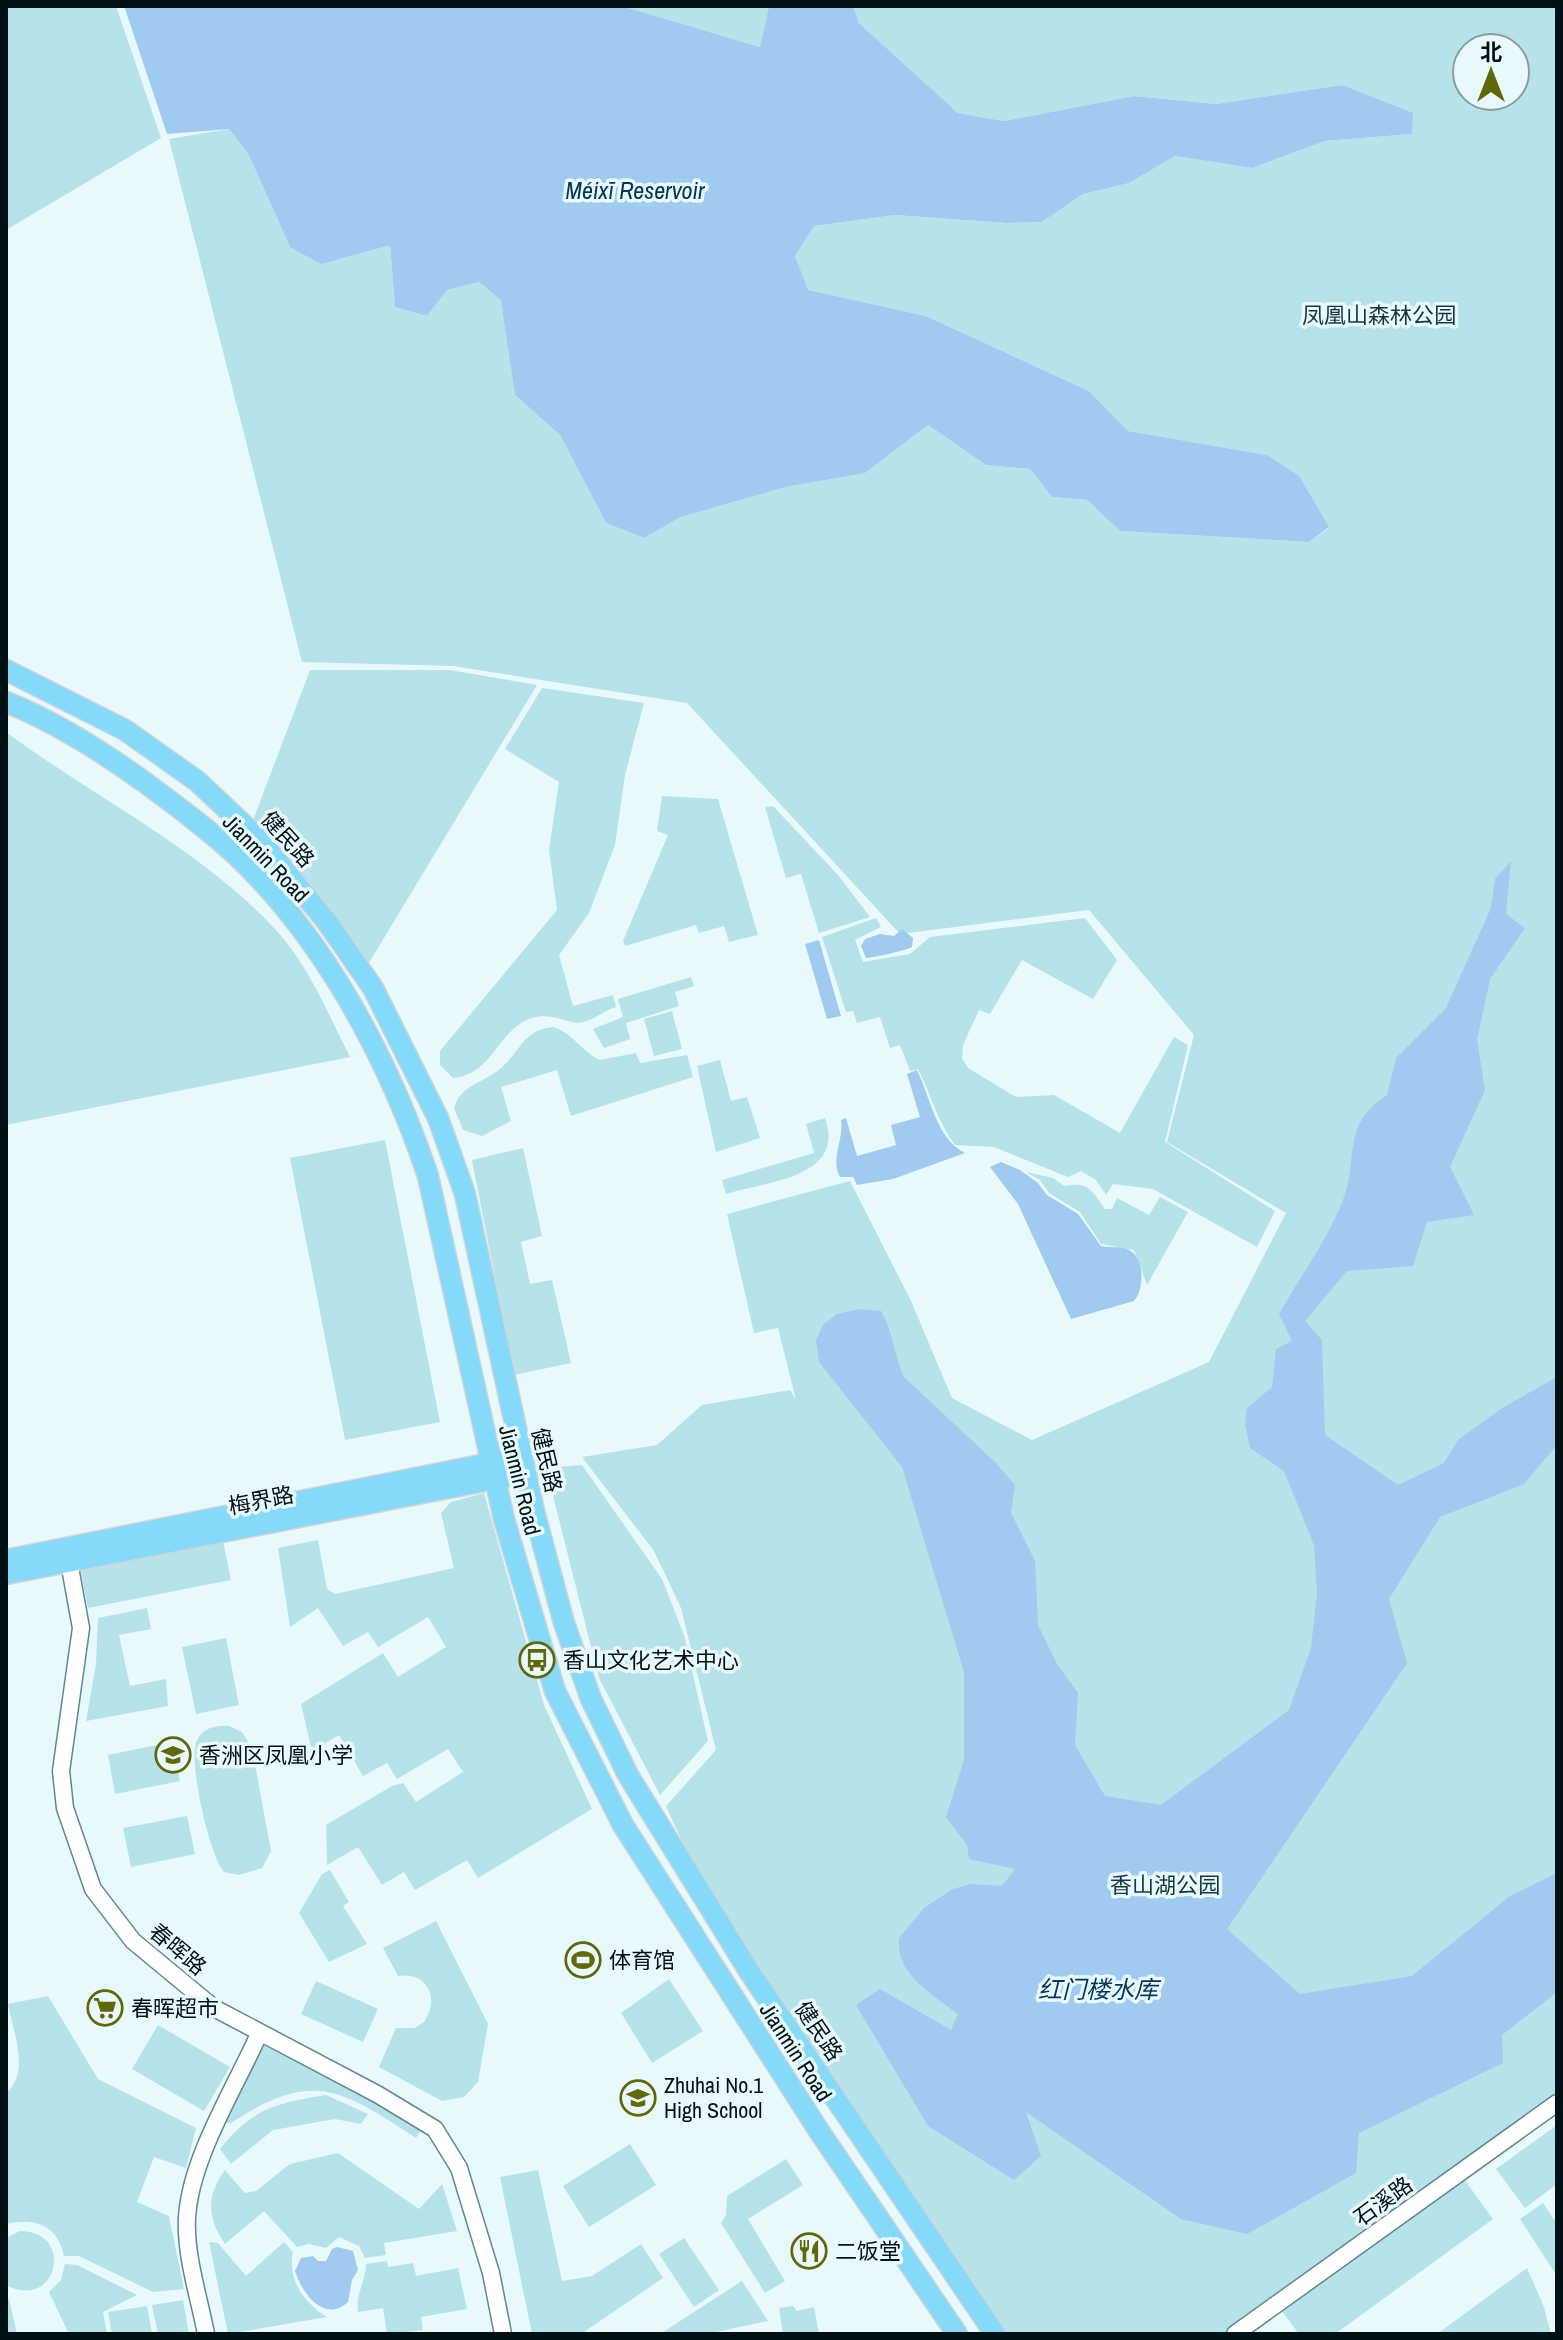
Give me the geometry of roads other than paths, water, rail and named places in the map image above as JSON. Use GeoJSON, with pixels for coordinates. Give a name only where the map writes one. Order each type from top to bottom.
{"type":"FeatureCollection","features":[{"type":"Feature","properties":{"kind":"main road","name":"健民路"},"geometry":{"type":"LineString","coordinates":[[6,670],[125,730],[197,781],[260,840],[327,922],[373,988],[438,1118],[465,1194],[523,1465],[577,1666],[628,1775],[749,1971],[995,2334]]}},
{"type":"Feature","properties":{"kind":"main road","name":"Jianmin Road"},"geometry":{"type":"LineString","coordinates":[[6,702],[75,736],[118,763],[219,840],[279,902],[351,1005],[414,1136],[428,1176],[493,1470],[555,1691],[609,1801],[819,2131],[957,2334]]}},
{"type":"Feature","properties":{"kind":"main road"},"geometry":{"type":"LineString","coordinates":[[6,1560],[523,1465]]}},
{"type":"Feature","properties":{"kind":"main road","name":"梅界路"},"geometry":{"type":"LineString","coordinates":[[6,1574],[493,1470]]}},
{"type":"Feature","properties":{"kind":"street","name":"春晖路"},"geometry":{"type":"LineString","coordinates":[[69,1562],[81,1628],[61,1771],[65,1808],[93,1889],[133,1941],[214,2008],[377,2094],[435,2129],[459,2168],[491,2273],[503,2334]]}},
{"type":"Feature","properties":{"kind":"street"},"geometry":{"type":"LineString","coordinates":[[206,2334],[187,2233],[188,2206],[203,2157],[259,2034]]}},
{"type":"Feature","properties":{"kind":"street","name":"石溪路"},"geometry":{"type":"LineString","coordinates":[[1235,2334],[1557,2103]]}},
{"type":"Feature","properties":{"kind":"water","name":"Méixī Reservoir"},"geometry":{"type":"Polygon","coordinates":[[[124,6],[622,6],[760,47],[769,6],[853,6],[859,23],[958,113],[1004,121],[1134,96],[1216,104],[1342,85],[1413,113],[1412,134],[1325,141],[1252,168],[1175,156],[1129,183],[1083,194],[1042,222],[1006,223],[895,215],[814,226],[795,256],[808,290],[926,316],[1089,391],[1128,431],[1267,455],[1299,476],[1329,527],[1309,542],[1120,531],[1087,500],[1052,497],[1030,469],[986,465],[928,425],[865,473],[786,487],[681,517],[644,538],[606,523],[560,435],[515,395],[501,300],[479,282],[447,290],[427,316],[395,307],[390,245],[321,264],[290,247],[248,153],[229,129],[167,134],[124,6]]]}},
{"type":"Feature","properties":{"kind":"water","name":"红门楼水库"},"geometry":{"type":"Polygon","coordinates":[[[1511,861],[1506,914],[1525,928],[1490,979],[1477,1040],[1485,1090],[1450,1167],[1474,1215],[1427,1222],[1413,1266],[1347,1271],[1305,1321],[1322,1340],[1325,1435],[1398,1485],[1444,1463],[1458,1440],[1502,1408],[1557,1377],[1557,1445],[1524,1484],[1440,1517],[1389,1599],[1407,1663],[1227,1929],[1300,1994],[1412,1976],[1510,1896],[1557,1873],[1557,1992],[1502,2035],[1503,2063],[1359,2133],[1356,2173],[1247,2234],[1181,2219],[1026,2112],[1041,2156],[1014,2180],[928,2126],[856,2005],[880,1989],[951,2030],[958,2014],[909,1973],[899,1951],[899,1938],[924,1908],[953,1889],[971,1884],[1002,1886],[1015,1869],[969,1859],[967,1845],[946,1817],[964,1760],[964,1672],[902,1467],[819,1362],[816,1340],[823,1325],[837,1314],[860,1309],[881,1311],[904,1377],[996,1463],[1015,1485],[1011,1513],[1035,1561],[1038,1625],[1057,1664],[1078,1693],[1075,1745],[1105,1796],[1161,1805],[1289,1710],[1311,1648],[1317,1593],[1314,1545],[1284,1471],[1250,1448],[1245,1424],[1247,1408],[1272,1387],[1276,1349],[1292,1341],[1279,1314],[1337,1215],[1348,1186],[1357,1131],[1372,1107],[1387,1095],[1396,1058],[1446,1008],[1491,908],[1495,879],[1511,861]]]}},
{"type":"Feature","properties":{"kind":"water"},"geometry":{"type":"Polygon","coordinates":[[[902,929],[913,938],[912,947],[866,958],[861,946],[865,939],[880,934],[894,936],[902,929]]]}},
{"type":"Feature","properties":{"kind":"water"},"geometry":{"type":"Polygon","coordinates":[[[819,940],[841,1016],[827,1019],[805,944],[819,940]]]}},
{"type":"Feature","properties":{"kind":"water"},"geometry":{"type":"Polygon","coordinates":[[[917,1070],[941,1128],[955,1147],[965,1153],[893,1179],[857,1185],[853,1177],[840,1177],[836,1163],[841,1120],[846,1118],[857,1156],[896,1145],[891,1125],[920,1117],[907,1074],[917,1070]]]}},
{"type":"Feature","properties":{"kind":"water"},"geometry":{"type":"Polygon","coordinates":[[[1001,1162],[1020,1170],[1038,1183],[1047,1195],[1078,1214],[1101,1246],[1124,1248],[1133,1253],[1141,1273],[1140,1288],[1134,1301],[1071,1319],[1018,1204],[990,1167],[1001,1162]]]}},
{"type":"Feature","properties":{"kind":"water"},"geometry":{"type":"Polygon","coordinates":[[[337,2247],[353,2251],[358,2270],[352,2280],[348,2302],[331,2310],[315,2303],[295,2271],[301,2258],[313,2256],[318,2261],[326,2261],[332,2249],[337,2247]]]}},
{"type":"Feature","properties":{"kind":"place","name":"香山文化艺术中心"},"geometry":{"type":"Point","coordinates":[537,1660]}},
{"type":"Feature","properties":{"kind":"place","name":"香洲区凤凰小学"},"geometry":{"type":"Point","coordinates":[173,1755]}},
{"type":"Feature","properties":{"kind":"place","name":"体育馆"},"geometry":{"type":"Point","coordinates":[583,1960]}},
{"type":"Feature","properties":{"kind":"place","name":"春晖超市"},"geometry":{"type":"Point","coordinates":[105,2008]}},
{"type":"Feature","properties":{"kind":"place","name":"Zhuhai No.1 High School"},"geometry":{"type":"Point","coordinates":[638,2098]}},
{"type":"Feature","properties":{"kind":"place","name":"二饭堂"},"geometry":{"type":"Point","coordinates":[809,2251]}},
{"type":"Feature","properties":{"kind":"park label","name":"凤凰山森林公园"},"geometry":{"type":"Point","coordinates":[1379,315]}},
{"type":"Feature","properties":{"kind":"park label","name":"香山湖公园"},"geometry":{"type":"Point","coordinates":[1165,1885]}}]}
